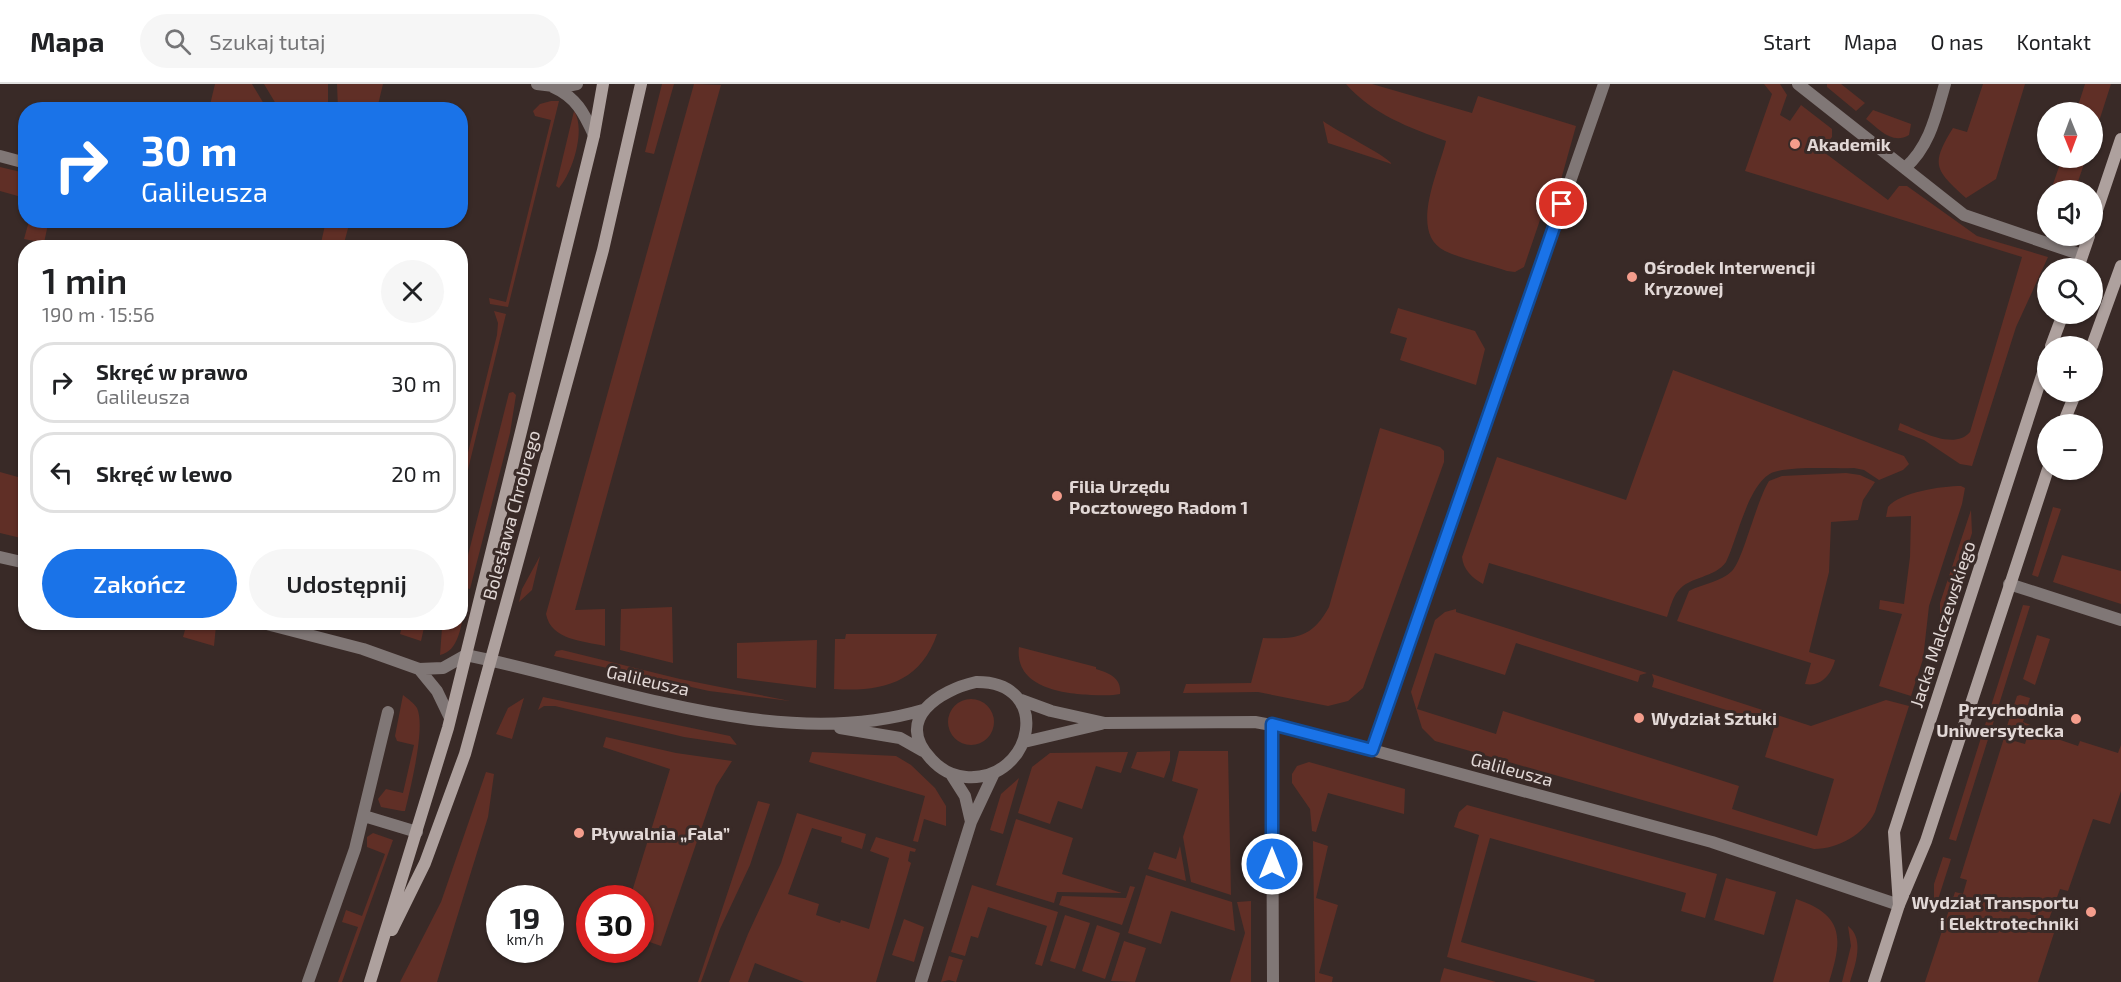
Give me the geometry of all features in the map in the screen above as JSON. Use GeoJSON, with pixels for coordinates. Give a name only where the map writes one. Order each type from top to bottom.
{"type":"FeatureCollection","features":[{"type":"Feature","properties":{"kind":"street"},"geometry":{"type":"LineString","coordinates":[[537,84],[553,87],[577,84]]}},
{"type":"Feature","properties":{"kind":"street","name":"Bolesława Chrobrego"},"geometry":{"type":"LineString","coordinates":[[370,982],[384,944],[395,898],[450,718],[594,135],[603,84]]}},
{"type":"Feature","properties":{"kind":"street","name":"Bolesława Chrobrego"},"geometry":{"type":"LineString","coordinates":[[384,944],[420,874],[444,816],[491,661],[603,250],[641,84]]}},
{"type":"Feature","properties":{"kind":"street"},"geometry":{"type":"LineString","coordinates":[[1372,750],[1604,84]]}},
{"type":"Feature","properties":{"kind":"street"},"geometry":{"type":"LineString","coordinates":[[1798,84],[1964,215],[2082,255]]}},
{"type":"Feature","properties":{"kind":"street"},"geometry":{"type":"LineString","coordinates":[[1905,168],[1919,156],[1926,143],[1945,84]]}},
{"type":"Feature","properties":{"kind":"street"},"geometry":{"type":"LineString","coordinates":[[553,87],[575,100],[594,135]]}},
{"type":"Feature","properties":{"kind":"street"},"geometry":{"type":"LineString","coordinates":[[2103,193],[2121,140]]}},
{"type":"Feature","properties":{"kind":"street"},"geometry":{"type":"LineString","coordinates":[[0,156],[18,161]]}},
{"type":"Feature","properties":{"kind":"street"},"geometry":{"type":"LineString","coordinates":[[2081,258],[2085,246]]}},
{"type":"Feature","properties":{"kind":"street"},"geometry":{"type":"LineString","coordinates":[[2096,336],[2121,266]]}},
{"type":"Feature","properties":{"kind":"street","name":"Jacka Malczewskiego"},"geometry":{"type":"LineString","coordinates":[[1899,905],[1894,832],[2037,391]]}},
{"type":"Feature","properties":{"kind":"street","name":"Jacka Malczewskiego"},"geometry":{"type":"LineString","coordinates":[[1874,982],[1899,905],[1926,842],[2044,480]]}},
{"type":"Feature","properties":{"kind":"street"},"geometry":{"type":"LineString","coordinates":[[0,557],[18,561]]}},
{"type":"Feature","properties":{"kind":"street"},"geometry":{"type":"LineString","coordinates":[[2009,584],[2121,620]]}},
{"type":"Feature","properties":{"kind":"street"},"geometry":{"type":"LineString","coordinates":[[290,630],[363,649],[419,669],[443,668],[466,655]]}},
{"type":"Feature","properties":{"kind":"street","name":"Galileusza"},"geometry":{"type":"LineString","coordinates":[[466,655],[694,709],[753,718],[825,722],[879,721],[924,710]]}},
{"type":"Feature","properties":{"kind":"street"},"geometry":{"type":"LineString","coordinates":[[419,669],[438,691],[450,718]]}},
{"type":"Feature","properties":{"kind":"street"},"geometry":{"type":"LineString","coordinates":[[921,982],[971,822],[994,773],[1014,757],[1024,742],[1026,724],[1020,700],[1000,684],[976,682],[951,689],[924,710],[917,732],[924,751],[951,774],[965,796],[971,822]]}},
{"type":"Feature","properties":{"kind":"street","name":"Galileusza"},"geometry":{"type":"LineString","coordinates":[[1020,700],[1051,711],[1105,723],[1272,724],[1712,842],[1899,905]]}},
{"type":"Feature","properties":{"kind":"street"},"geometry":{"type":"LineString","coordinates":[[308,982],[356,849],[388,711]]}},
{"type":"Feature","properties":{"kind":"street","name":"Galileusza"},"geometry":{"type":"LineString","coordinates":[[825,722],[847,729],[900,738],[915,744],[924,751]]}},
{"type":"Feature","properties":{"kind":"street","name":"Galileusza"},"geometry":{"type":"LineString","coordinates":[[1024,742],[1105,723]]}},
{"type":"Feature","properties":{"kind":"street"},"geometry":{"type":"LineString","coordinates":[[1272,724],[1273,982]]}},
{"type":"Feature","properties":{"kind":"street"},"geometry":{"type":"LineString","coordinates":[[951,774],[972,777],[994,773]]}},
{"type":"Feature","properties":{"kind":"street"},"geometry":{"type":"LineString","coordinates":[[364,816],[417,832]]}},
{"type":"Feature","properties":{"kind":"shaded area"},"geometry":{"type":"Polygon","coordinates":[[[215,84],[252,84],[263,102],[211,102],[215,84]]]}},
{"type":"Feature","properties":{"kind":"shaded area"},"geometry":{"type":"Polygon","coordinates":[[[264,84],[328,84],[328,102],[275,102],[264,84]]]}},
{"type":"Feature","properties":{"kind":"shaded area"},"geometry":{"type":"Polygon","coordinates":[[[337,84],[383,84],[379,102],[338,102],[337,84]]]}},
{"type":"Feature","properties":{"kind":"shaded area"},"geometry":{"type":"Polygon","coordinates":[[[662,84],[674,84],[654,154],[645,152],[662,84]]]}},
{"type":"Feature","properties":{"kind":"shaded area"},"geometry":{"type":"Polygon","coordinates":[[[694,84],[721,85],[575,610],[605,609],[605,646],[578,641],[561,634],[549,623],[546,614],[694,84]]]}},
{"type":"Feature","properties":{"kind":"shaded area"},"geometry":{"type":"Polygon","coordinates":[[[1346,84],[1372,84],[1472,113],[1478,96],[1576,126],[1555,201],[1541,217],[1524,267],[1515,272],[1507,271],[1445,251],[1434,242],[1427,216],[1433,184],[1446,141],[1392,119],[1356,95],[1346,84]]]}},
{"type":"Feature","properties":{"kind":"shaded area"},"geometry":{"type":"Polygon","coordinates":[[[1764,84],[1780,84],[1787,95],[1780,115],[1790,121],[1801,105],[1832,129],[1832,137],[1821,150],[1888,200],[1899,186],[1907,186],[1977,236],[2048,257],[2037,258],[2037,281],[2016,327],[1972,466],[1960,464],[1924,440],[1898,430],[1900,423],[1926,434],[1955,440],[1970,432],[2022,257],[1745,171],[1772,94],[1764,84]]]}},
{"type":"Feature","properties":{"kind":"shaded area"},"geometry":{"type":"Polygon","coordinates":[[[1827,84],[1841,84],[1865,103],[1856,111],[1827,87],[1827,84]]]}},
{"type":"Feature","properties":{"kind":"shaded area"},"geometry":{"type":"Polygon","coordinates":[[[1983,84],[2025,84],[1996,179],[1966,198],[1942,173],[1939,159],[1953,128],[1967,132],[1983,84]]]}},
{"type":"Feature","properties":{"kind":"shaded area"},"geometry":{"type":"Polygon","coordinates":[[[2085,84],[2111,84],[2103,109],[2103,102],[2079,102],[2085,84]]]}},
{"type":"Feature","properties":{"kind":"shaded area"},"geometry":{"type":"Polygon","coordinates":[[[559,101],[508,307],[490,304],[489,298],[506,302],[551,120],[535,116],[533,111],[540,104],[559,101]]]}},
{"type":"Feature","properties":{"kind":"shaded area"},"geometry":{"type":"Polygon","coordinates":[[[1873,110],[1911,124],[1909,135],[1897,138],[1881,131],[1866,119],[1873,110]]]}},
{"type":"Feature","properties":{"kind":"shaded area"},"geometry":{"type":"Polygon","coordinates":[[[574,111],[579,128],[576,150],[569,172],[559,188],[556,186],[574,111]]]}},
{"type":"Feature","properties":{"kind":"shaded area"},"geometry":{"type":"Polygon","coordinates":[[[1323,121],[1380,155],[1392,164],[1328,143],[1323,121]]]}},
{"type":"Feature","properties":{"kind":"shaded area"},"geometry":{"type":"Polygon","coordinates":[[[0,167],[18,171],[18,196],[0,191],[0,167]]]}},
{"type":"Feature","properties":{"kind":"shaded area"},"geometry":{"type":"Polygon","coordinates":[[[2059,168],[2083,168],[2078,180],[2054,180],[2059,168]]]}},
{"type":"Feature","properties":{"kind":"shaded area"},"geometry":{"type":"Polygon","coordinates":[[[27,228],[47,228],[45,240],[24,239],[27,228]]]}},
{"type":"Feature","properties":{"kind":"shaded area"},"geometry":{"type":"Polygon","coordinates":[[[324,228],[348,228],[345,240],[322,240],[324,228]]]}},
{"type":"Feature","properties":{"kind":"shaded area"},"geometry":{"type":"Polygon","coordinates":[[[1398,308],[1475,331],[1485,349],[1476,385],[1400,360],[1407,338],[1390,333],[1398,308]]]}},
{"type":"Feature","properties":{"kind":"shaded area"},"geometry":{"type":"Polygon","coordinates":[[[494,311],[506,314],[468,469],[468,453],[498,323],[494,311]]]}},
{"type":"Feature","properties":{"kind":"shaded area"},"geometry":{"type":"Polygon","coordinates":[[[1673,370],[1904,456],[1909,464],[1903,470],[1879,480],[1864,470],[1854,468],[1792,469],[1774,472],[1765,477],[1751,498],[1726,562],[1716,571],[1683,586],[1674,597],[1667,617],[1489,563],[1483,584],[1472,576],[1466,569],[1462,557],[1497,457],[1626,500],[1673,370]]]}},
{"type":"Feature","properties":{"kind":"shaded area"},"geometry":{"type":"Polygon","coordinates":[[[513,392],[516,395],[510,433],[470,589],[468,588],[468,555],[509,393],[513,392]]]}},
{"type":"Feature","properties":{"kind":"shaded area"},"geometry":{"type":"Polygon","coordinates":[[[1380,428],[1440,447],[1444,451],[1444,462],[1363,688],[1348,701],[1328,706],[1258,692],[1183,693],[1186,684],[1251,683],[1263,638],[1294,637],[1309,631],[1323,617],[1329,607],[1380,428]]]}},
{"type":"Feature","properties":{"kind":"shaded area"},"geometry":{"type":"Polygon","coordinates":[[[0,472],[18,477],[18,537],[0,533],[0,472]]]}},
{"type":"Feature","properties":{"kind":"shaded area"},"geometry":{"type":"Polygon","coordinates":[[[1846,473],[1860,475],[1875,482],[1863,500],[1858,520],[1831,522],[1829,572],[1809,652],[1835,660],[1824,679],[1816,684],[1805,684],[1811,663],[1677,621],[1689,591],[1722,578],[1736,565],[1769,481],[1782,476],[1846,473]]]}},
{"type":"Feature","properties":{"kind":"shaded area"},"geometry":{"type":"Polygon","coordinates":[[[1961,486],[1965,488],[1962,504],[1929,606],[1923,659],[1911,696],[1879,686],[1902,614],[1879,609],[1880,600],[1904,604],[1910,557],[1911,516],[1886,517],[1888,507],[1902,497],[1911,494],[1943,487],[1961,486]]]}},
{"type":"Feature","properties":{"kind":"shaded area"},"geometry":{"type":"Polygon","coordinates":[[[2053,507],[2061,509],[2038,577],[2032,575],[2053,507]]]}},
{"type":"Feature","properties":{"kind":"shaded area"},"geometry":{"type":"Polygon","coordinates":[[[1971,510],[1972,533],[1940,634],[1940,603],[1971,510]]]}},
{"type":"Feature","properties":{"kind":"shaded area"},"geometry":{"type":"Polygon","coordinates":[[[2062,555],[2121,571],[2121,604],[2053,582],[2062,555]]]}},
{"type":"Feature","properties":{"kind":"shaded area"},"geometry":{"type":"Polygon","coordinates":[[[540,556],[532,590],[519,602],[522,589],[540,556]]]}},
{"type":"Feature","properties":{"kind":"shaded area"},"geometry":{"type":"Polygon","coordinates":[[[2023,605],[2030,606],[1956,841],[1949,839],[2023,605]]]}},
{"type":"Feature","properties":{"kind":"shaded area"},"geometry":{"type":"Polygon","coordinates":[[[672,607],[673,663],[620,650],[621,609],[672,607]]]}},
{"type":"Feature","properties":{"kind":"shaded area"},"geometry":{"type":"Polygon","coordinates":[[[1456,609],[1456,612],[1647,673],[1640,675],[1638,682],[1516,643],[1505,675],[1435,653],[1417,709],[1496,734],[1503,711],[1739,786],[1732,809],[1817,836],[1834,779],[1765,757],[1775,725],[1652,687],[1654,680],[1652,674],[1811,726],[1886,700],[1909,706],[1875,812],[1864,827],[1850,839],[1833,846],[1814,849],[1435,741],[1422,728],[1411,692],[1435,620],[1445,612],[1456,609]]]}},
{"type":"Feature","properties":{"kind":"shaded area"},"geometry":{"type":"Polygon","coordinates":[[[185,630],[216,630],[214,646],[183,637],[185,630]]]}},
{"type":"Feature","properties":{"kind":"shaded area"},"geometry":{"type":"Polygon","coordinates":[[[401,630],[423,630],[421,641],[400,634],[401,630]]]}},
{"type":"Feature","properties":{"kind":"shaded area"},"geometry":{"type":"Polygon","coordinates":[[[442,630],[460,630],[451,649],[440,655],[442,630]]]}},
{"type":"Feature","properties":{"kind":"shaded area"},"geometry":{"type":"Polygon","coordinates":[[[846,634],[937,634],[930,651],[920,664],[909,674],[896,681],[867,689],[834,689],[835,639],[845,639],[846,634]]]}},
{"type":"Feature","properties":{"kind":"shaded area"},"geometry":{"type":"Polygon","coordinates":[[[2037,635],[2050,639],[2035,685],[2023,679],[2037,635]]]}},
{"type":"Feature","properties":{"kind":"shaded area"},"geometry":{"type":"Polygon","coordinates":[[[817,640],[816,688],[737,678],[737,643],[817,640]]]}},
{"type":"Feature","properties":{"kind":"shaded area"},"geometry":{"type":"Polygon","coordinates":[[[1019,647],[1096,667],[1117,680],[1120,694],[1067,693],[1042,686],[1024,671],[1019,661],[1019,647]]]}},
{"type":"Feature","properties":{"kind":"shaded area"},"geometry":{"type":"Polygon","coordinates":[[[562,650],[680,679],[790,701],[709,691],[554,656],[556,651],[562,650]]]}},
{"type":"Feature","properties":{"kind":"shaded area"},"geometry":{"type":"Polygon","coordinates":[[[403,695],[417,708],[420,729],[405,811],[381,807],[378,799],[386,789],[403,793],[414,745],[397,741],[395,736],[403,695]]]}},
{"type":"Feature","properties":{"kind":"shaded area"},"geometry":{"type":"Polygon","coordinates":[[[2017,696],[2030,698],[2023,722],[2038,728],[2037,732],[2078,746],[2080,741],[2118,753],[2121,745],[2121,791],[2110,824],[2093,819],[2068,891],[2060,889],[2045,930],[2054,933],[2038,982],[1925,982],[1955,892],[1963,894],[1967,880],[1960,878],[2004,738],[2025,744],[2027,737],[2006,729],[2017,696]]]}},
{"type":"Feature","properties":{"kind":"shaded area"},"geometry":{"type":"Polygon","coordinates":[[[543,697],[730,736],[737,745],[684,737],[555,706],[544,706],[538,710],[543,697]]]}},
{"type":"Feature","properties":{"kind":"shaded area"},"geometry":{"type":"Polygon","coordinates":[[[524,698],[512,739],[496,734],[508,708],[524,698]]]}},
{"type":"Feature","properties":{"kind":"shaded area"},"geometry":{"type":"Polygon","coordinates":[[[971,699],[987,706],[994,722],[987,738],[971,745],[955,738],[948,722],[955,706],[971,699]]]}},
{"type":"Feature","properties":{"kind":"shaded area"},"geometry":{"type":"Polygon","coordinates":[[[606,737],[676,753],[732,761],[716,786],[661,946],[654,944],[654,885],[634,885],[670,769],[603,747],[606,737]]]}},
{"type":"Feature","properties":{"kind":"shaded area"},"geometry":{"type":"Polygon","coordinates":[[[1170,751],[1170,761],[1164,778],[1131,768],[1137,752],[1170,751]]]}},
{"type":"Feature","properties":{"kind":"shaded area"},"geometry":{"type":"Polygon","coordinates":[[[1179,751],[1228,751],[1231,895],[1191,882],[1183,837],[1198,789],[1172,781],[1179,751]]]}},
{"type":"Feature","properties":{"kind":"shaded area"},"geometry":{"type":"Polygon","coordinates":[[[812,752],[896,756],[911,765],[935,788],[946,806],[946,826],[924,819],[918,842],[913,841],[925,796],[809,762],[812,752]]]}},
{"type":"Feature","properties":{"kind":"shaded area"},"geometry":{"type":"Polygon","coordinates":[[[1128,752],[1121,773],[1096,766],[1082,809],[1058,801],[1050,824],[1018,813],[1032,767],[1050,753],[1128,752]]]}},
{"type":"Feature","properties":{"kind":"shaded area"},"geometry":{"type":"Polygon","coordinates":[[[1309,762],[1405,789],[1404,814],[1328,793],[1316,832],[1312,831],[1310,809],[1292,783],[1292,774],[1297,766],[1309,762]]]}},
{"type":"Feature","properties":{"kind":"shaded area"},"geometry":{"type":"Polygon","coordinates":[[[486,772],[494,774],[488,817],[437,982],[400,982],[441,902],[486,772]]]}},
{"type":"Feature","properties":{"kind":"shaded area"},"geometry":{"type":"Polygon","coordinates":[[[1019,778],[1003,834],[990,830],[1001,794],[1019,778]]]}},
{"type":"Feature","properties":{"kind":"shaded area"},"geometry":{"type":"Polygon","coordinates":[[[758,801],[770,804],[750,865],[720,929],[701,982],[698,982],[758,801]]]}},
{"type":"Feature","properties":{"kind":"shaded area"},"geometry":{"type":"Polygon","coordinates":[[[1467,805],[1717,874],[1705,918],[1681,911],[1686,893],[1490,838],[1461,942],[1595,980],[1594,982],[1538,982],[1447,957],[1479,835],[1454,827],[1459,812],[1467,805]]]}},
{"type":"Feature","properties":{"kind":"shaded area"},"geometry":{"type":"Polygon","coordinates":[[[797,813],[866,834],[862,849],[841,842],[842,837],[812,828],[788,894],[819,904],[816,915],[840,923],[841,920],[869,929],[889,858],[870,851],[876,837],[916,849],[915,852],[910,851],[908,861],[911,863],[876,982],[804,982],[755,963],[748,982],[729,982],[748,934],[781,863],[797,813]]]}},
{"type":"Feature","properties":{"kind":"shaded area"},"geometry":{"type":"Polygon","coordinates":[[[1016,819],[1073,838],[1062,874],[1122,893],[1057,892],[1054,903],[996,885],[1016,819]]]}},
{"type":"Feature","properties":{"kind":"shaded area"},"geometry":{"type":"Polygon","coordinates":[[[373,833],[393,840],[342,982],[338,982],[358,927],[342,922],[346,910],[362,916],[385,854],[367,847],[367,837],[373,833]]]}},
{"type":"Feature","properties":{"kind":"shaded area"},"geometry":{"type":"Polygon","coordinates":[[[1313,841],[1328,846],[1316,898],[1338,905],[1319,973],[1333,977],[1332,982],[1315,982],[1313,841]]]}},
{"type":"Feature","properties":{"kind":"shaded area"},"geometry":{"type":"Polygon","coordinates":[[[1180,846],[1186,881],[1148,869],[1154,852],[1176,859],[1180,846]]]}},
{"type":"Feature","properties":{"kind":"shaded area"},"geometry":{"type":"Polygon","coordinates":[[[1943,857],[1951,859],[1934,912],[1934,884],[1943,857]]]}},
{"type":"Feature","properties":{"kind":"shaded area"},"geometry":{"type":"Polygon","coordinates":[[[1146,875],[1232,902],[1235,931],[1171,911],[1161,944],[1128,933],[1146,875]]]}},
{"type":"Feature","properties":{"kind":"shaded area"},"geometry":{"type":"Polygon","coordinates":[[[1726,878],[1776,892],[1764,935],[1714,920],[1726,878]]]}},
{"type":"Feature","properties":{"kind":"shaded area"},"geometry":{"type":"Polygon","coordinates":[[[972,885],[1058,912],[1042,966],[1035,964],[1047,926],[988,907],[978,938],[971,936],[965,956],[951,952],[972,885]]]}},
{"type":"Feature","properties":{"kind":"shaded area"},"geometry":{"type":"Polygon","coordinates":[[[1130,886],[1135,887],[1122,925],[1059,905],[1062,896],[1126,898],[1130,886]]]}},
{"type":"Feature","properties":{"kind":"shaded area"},"geometry":{"type":"Polygon","coordinates":[[[1796,899],[1812,905],[1823,913],[1836,930],[1837,953],[1829,982],[1773,982],[1796,899]]]}},
{"type":"Feature","properties":{"kind":"shaded area"},"geometry":{"type":"Polygon","coordinates":[[[1251,901],[1251,982],[1230,982],[1245,933],[1237,902],[1251,901]]]}},
{"type":"Feature","properties":{"kind":"shaded area"},"geometry":{"type":"Polygon","coordinates":[[[1065,915],[1090,923],[1075,969],[1050,961],[1065,915]]]}},
{"type":"Feature","properties":{"kind":"shaded area"},"geometry":{"type":"Polygon","coordinates":[[[904,919],[924,927],[914,962],[892,955],[904,919]]]}},
{"type":"Feature","properties":{"kind":"shaded area"},"geometry":{"type":"Polygon","coordinates":[[[1097,925],[1120,933],[1105,979],[1082,971],[1097,925]]]}},
{"type":"Feature","properties":{"kind":"shaded area"},"geometry":{"type":"Polygon","coordinates":[[[1848,926],[1856,938],[1857,952],[1850,982],[1842,982],[1851,946],[1848,926]]]}},
{"type":"Feature","properties":{"kind":"shaded area"},"geometry":{"type":"Polygon","coordinates":[[[1124,941],[1146,948],[1135,982],[1111,981],[1124,941]]]}},
{"type":"Feature","properties":{"kind":"shaded area"},"geometry":{"type":"Polygon","coordinates":[[[949,956],[963,960],[956,982],[949,980],[941,982],[949,956]]]}},
{"type":"Feature","properties":{"kind":"shaded area"},"geometry":{"type":"Polygon","coordinates":[[[1444,968],[1496,982],[1440,982],[1444,968]]]}},
{"type":"Feature","properties":{"kind":"place","name":"Akademik"},"geometry":{"type":"Point","coordinates":[1795,144]}},
{"type":"Feature","properties":{"kind":"place","name":"Ośrodek Interwencji Kryzowej"},"geometry":{"type":"Point","coordinates":[1632,277]}},
{"type":"Feature","properties":{"kind":"place","name":"Filia Urzędu Pocztowego Radom 1"},"geometry":{"type":"Point","coordinates":[1057,496]}},
{"type":"Feature","properties":{"kind":"place","name":"Wydział Sztuki"},"geometry":{"type":"Point","coordinates":[1639,718]}},
{"type":"Feature","properties":{"kind":"place","name":"Przychodnia Uniwersytecka"},"geometry":{"type":"Point","coordinates":[2076,719]}},
{"type":"Feature","properties":{"kind":"place","name":"Pływalnia „Fala”"},"geometry":{"type":"Point","coordinates":[579,833]}},
{"type":"Feature","properties":{"kind":"place","name":"Wydział Transportu i Elektrotechniki"},"geometry":{"type":"Point","coordinates":[2091,912]}},
{"type":"Feature","properties":{"kind":"route"},"geometry":{"type":"LineString","coordinates":[[1272,864],[1272,724],[1372,750],[1562,204]]}}]}
